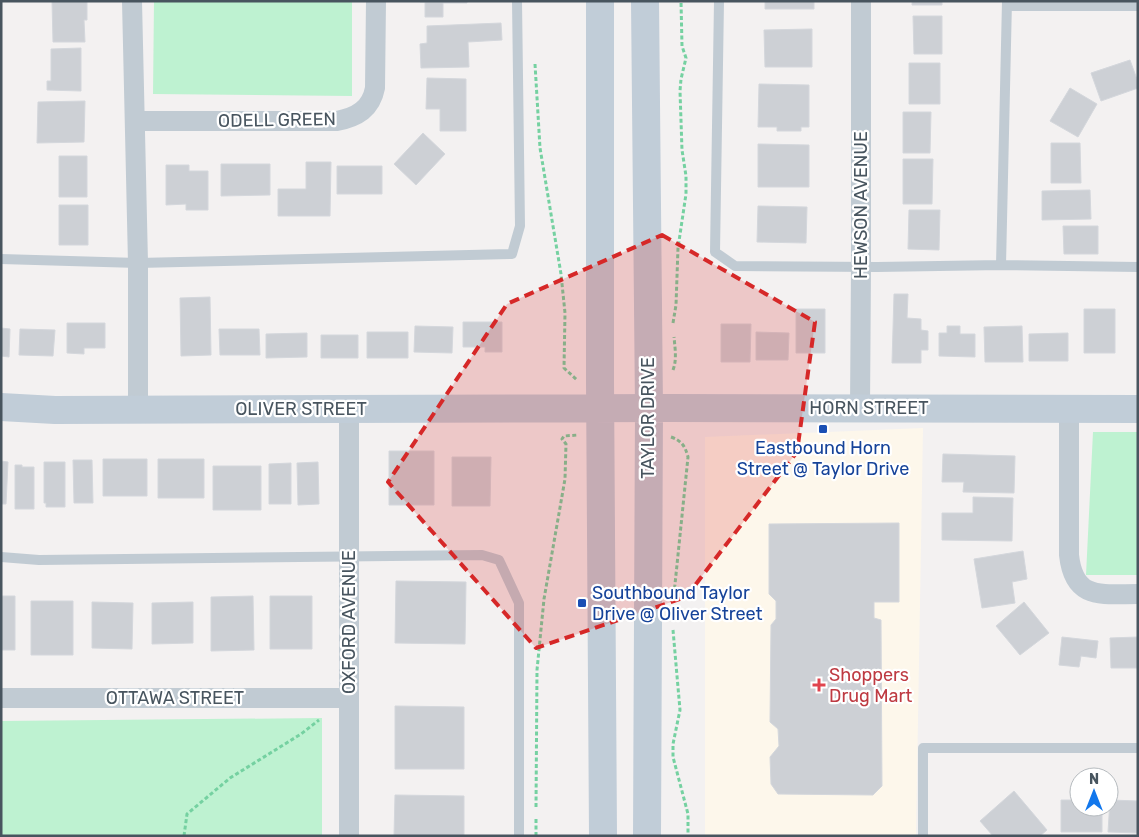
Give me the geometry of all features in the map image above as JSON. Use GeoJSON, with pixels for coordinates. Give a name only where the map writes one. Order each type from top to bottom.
{"type":"FeatureCollection","features":[{"type":"Feature","properties":{"kind":"main road"},"geometry":{"type":"LineString","coordinates":[[600,1],[603,836]]}},
{"type":"Feature","properties":{"kind":"main road","name":"TAYLOR DRIVE"},"geometry":{"type":"LineString","coordinates":[[645,1],[649,408],[648,836]]}},
{"type":"Feature","properties":{"kind":"main road","name":"OLIVER STREET"},"geometry":{"type":"LineString","coordinates":[[1,407],[55,410],[600,408]]}},
{"type":"Feature","properties":{"kind":"main road","name":"HORN STREET"},"geometry":{"type":"LineString","coordinates":[[600,408],[1138,409]]}},
{"type":"Feature","properties":{"kind":"street"},"geometry":{"type":"LineString","coordinates":[[132,1],[138,263],[138,410]]}},
{"type":"Feature","properties":{"kind":"street","name":"ODELL GREEN"},"geometry":{"type":"LineString","coordinates":[[135,121],[337,120],[354,116],[366,107],[374,96],[376,1]]}},
{"type":"Feature","properties":{"kind":"street","name":"HEWSON AVENUE"},"geometry":{"type":"LineString","coordinates":[[860,408],[861,1]]}},
{"type":"Feature","properties":{"kind":"street","name":"OXFORD AVENUE"},"geometry":{"type":"LineString","coordinates":[[349,408],[349,836]]}},
{"type":"Feature","properties":{"kind":"street"},"geometry":{"type":"LineString","coordinates":[[1069,409],[1069,555],[1073,575],[1078,583],[1087,591],[1096,594],[1138,594]]}},
{"type":"Feature","properties":{"kind":"street","name":"OTTAWA STREET"},"geometry":{"type":"LineString","coordinates":[[1,698],[349,698]]}},
{"type":"Feature","properties":{"kind":"lane"},"geometry":{"type":"LineString","coordinates":[[1,259],[138,263],[512,254],[520,226],[516,1]]}},
{"type":"Feature","properties":{"kind":"lane"},"geometry":{"type":"LineString","coordinates":[[719,1],[715,252],[736,266],[1001,265],[1138,267]]}},
{"type":"Feature","properties":{"kind":"lane"},"geometry":{"type":"LineString","coordinates":[[1001,265],[1007,4],[1138,6]]}},
{"type":"Feature","properties":{"kind":"lane"},"geometry":{"type":"LineString","coordinates":[[1,557],[39,560],[482,555],[499,560],[519,603],[519,836]]}},
{"type":"Feature","properties":{"kind":"lane"},"geometry":{"type":"LineString","coordinates":[[922,836],[923,748],[1138,748]]}},
{"type":"Feature","properties":{"kind":"path"},"geometry":{"type":"LineString","coordinates":[[673,323],[677,295],[678,248],[686,194],[680,91],[680,79],[686,58],[682,46],[682,1]]}},
{"type":"Feature","properties":{"kind":"path"},"geometry":{"type":"LineString","coordinates":[[534,60],[540,148],[561,274],[565,313],[564,368],[571,375]]}},
{"type":"Feature","properties":{"kind":"path"},"geometry":{"type":"LineString","coordinates":[[670,376],[675,366],[673,333]]}},
{"type":"Feature","properties":{"kind":"path"},"geometry":{"type":"LineString","coordinates":[[536,808],[537,670],[544,599],[565,479],[566,444],[562,439],[564,436]]}},
{"type":"Feature","properties":{"kind":"path"},"geometry":{"type":"LineString","coordinates":[[673,599],[688,457],[685,447],[678,439]]}},
{"type":"Feature","properties":{"kind":"path"},"geometry":{"type":"LineString","coordinates":[[673,628],[680,710],[673,744],[673,757],[688,814],[688,836]]}},
{"type":"Feature","properties":{"kind":"path"},"geometry":{"type":"LineString","coordinates":[[184,836],[187,814],[230,778],[301,734],[319,720]]}},
{"type":"Feature","properties":{"kind":"path"},"geometry":{"type":"LineString","coordinates":[[536,817],[536,836]]}},
{"type":"Feature","properties":{"kind":"highlighted area"},"geometry":{"type":"Polygon","coordinates":[[[662,235],[815,322],[797,452],[686,597],[536,648],[388,482],[507,304],[662,235]]]}},
{"type":"Feature","properties":{"kind":"shaded area"},"geometry":{"type":"Polygon","coordinates":[[[923,428],[916,836],[705,836],[705,437],[923,428]]]}},
{"type":"Feature","properties":{"kind":"green space"},"geometry":{"type":"Polygon","coordinates":[[[154,1],[352,1],[352,96],[153,94],[154,1]]]}},
{"type":"Feature","properties":{"kind":"green space"},"geometry":{"type":"Polygon","coordinates":[[[1093,432],[1138,432],[1138,575],[1086,575],[1093,432]]]}},
{"type":"Feature","properties":{"kind":"green space"},"geometry":{"type":"Polygon","coordinates":[[[322,718],[322,836],[1,836],[1,721],[322,718]]]}},
{"type":"Feature","properties":{"kind":"building"},"geometry":{"type":"Polygon","coordinates":[[[52,1],[87,1],[87,20],[84,20],[85,42],[53,42],[52,1]]]}},
{"type":"Feature","properties":{"kind":"building"},"geometry":{"type":"Polygon","coordinates":[[[420,1],[467,1],[467,3],[443,3],[443,17],[425,17],[425,2],[420,1]]]}},
{"type":"Feature","properties":{"kind":"building"},"geometry":{"type":"Polygon","coordinates":[[[765,1],[814,1],[814,9],[765,9],[765,1]]]}},
{"type":"Feature","properties":{"kind":"building"},"geometry":{"type":"Polygon","coordinates":[[[912,1],[942,1],[942,5],[912,5],[912,1]]]}},
{"type":"Feature","properties":{"kind":"building"},"geometry":{"type":"Polygon","coordinates":[[[913,16],[942,16],[942,54],[914,54],[913,16]]]}},
{"type":"Feature","properties":{"kind":"building"},"geometry":{"type":"Polygon","coordinates":[[[501,23],[502,40],[468,42],[469,67],[421,68],[420,44],[427,43],[427,26],[501,23]]]}},
{"type":"Feature","properties":{"kind":"building"},"geometry":{"type":"Polygon","coordinates":[[[812,29],[812,67],[765,67],[764,30],[812,29]]]}},
{"type":"Feature","properties":{"kind":"building"},"geometry":{"type":"Polygon","coordinates":[[[81,48],[81,91],[47,90],[47,81],[51,81],[51,49],[81,48]]]}},
{"type":"Feature","properties":{"kind":"building"},"geometry":{"type":"Polygon","coordinates":[[[1130,60],[1138,82],[1138,88],[1101,101],[1091,73],[1130,60]]]}},
{"type":"Feature","properties":{"kind":"building"},"geometry":{"type":"Polygon","coordinates":[[[909,63],[940,63],[940,104],[909,104],[909,63]]]}},
{"type":"Feature","properties":{"kind":"building"},"geometry":{"type":"Polygon","coordinates":[[[427,78],[466,79],[466,131],[440,131],[440,109],[426,109],[427,78]]]}},
{"type":"Feature","properties":{"kind":"building"},"geometry":{"type":"Polygon","coordinates":[[[759,84],[809,85],[809,127],[801,127],[801,131],[777,131],[777,127],[758,127],[759,84]]]}},
{"type":"Feature","properties":{"kind":"building"},"geometry":{"type":"Polygon","coordinates":[[[1070,88],[1097,104],[1078,137],[1050,121],[1070,88]]]}},
{"type":"Feature","properties":{"kind":"building"},"geometry":{"type":"Polygon","coordinates":[[[85,101],[84,142],[37,143],[38,102],[85,101]]]}},
{"type":"Feature","properties":{"kind":"building"},"geometry":{"type":"Polygon","coordinates":[[[903,112],[931,112],[930,153],[903,153],[903,112]]]}},
{"type":"Feature","properties":{"kind":"building"},"geometry":{"type":"Polygon","coordinates":[[[423,133],[445,154],[416,185],[394,164],[423,133]]]}},
{"type":"Feature","properties":{"kind":"building"},"geometry":{"type":"Polygon","coordinates":[[[1051,143],[1080,143],[1081,183],[1051,183],[1051,143]]]}},
{"type":"Feature","properties":{"kind":"building"},"geometry":{"type":"Polygon","coordinates":[[[758,144],[809,145],[809,187],[758,187],[758,144]]]}},
{"type":"Feature","properties":{"kind":"building"},"geometry":{"type":"Polygon","coordinates":[[[59,156],[87,156],[87,197],[59,197],[59,156]]]}},
{"type":"Feature","properties":{"kind":"building"},"geometry":{"type":"Polygon","coordinates":[[[903,159],[933,159],[932,204],[903,204],[903,159]]]}},
{"type":"Feature","properties":{"kind":"building"},"geometry":{"type":"Polygon","coordinates":[[[306,162],[331,162],[330,216],[278,216],[278,189],[306,189],[306,162]]]}},
{"type":"Feature","properties":{"kind":"building"},"geometry":{"type":"Polygon","coordinates":[[[221,164],[270,164],[270,195],[221,196],[221,164]]]}},
{"type":"Feature","properties":{"kind":"building"},"geometry":{"type":"Polygon","coordinates":[[[166,165],[189,165],[189,171],[208,171],[208,210],[186,210],[186,204],[166,205],[166,165]]]}},
{"type":"Feature","properties":{"kind":"building"},"geometry":{"type":"Polygon","coordinates":[[[337,166],[382,166],[382,194],[337,194],[337,166]]]}},
{"type":"Feature","properties":{"kind":"building"},"geometry":{"type":"Polygon","coordinates":[[[1090,190],[1091,219],[1042,220],[1042,191],[1090,190]]]}},
{"type":"Feature","properties":{"kind":"building"},"geometry":{"type":"Polygon","coordinates":[[[59,205],[88,205],[88,245],[59,245],[59,205]]]}},
{"type":"Feature","properties":{"kind":"building"},"geometry":{"type":"Polygon","coordinates":[[[758,206],[807,207],[806,243],[757,242],[758,206]]]}},
{"type":"Feature","properties":{"kind":"building"},"geometry":{"type":"Polygon","coordinates":[[[909,210],[940,210],[939,250],[908,249],[909,210]]]}},
{"type":"Feature","properties":{"kind":"building"},"geometry":{"type":"Polygon","coordinates":[[[1063,226],[1098,226],[1098,254],[1064,254],[1063,226]]]}},
{"type":"Feature","properties":{"kind":"building"},"geometry":{"type":"Polygon","coordinates":[[[894,294],[908,294],[907,318],[921,319],[921,330],[928,331],[928,350],[921,350],[921,363],[892,363],[894,294]]]}},
{"type":"Feature","properties":{"kind":"building"},"geometry":{"type":"Polygon","coordinates":[[[210,297],[211,355],[181,356],[180,298],[210,297]]]}},
{"type":"Feature","properties":{"kind":"building"},"geometry":{"type":"Polygon","coordinates":[[[796,309],[825,309],[825,353],[796,353],[796,309]]]}},
{"type":"Feature","properties":{"kind":"building"},"geometry":{"type":"Polygon","coordinates":[[[1084,309],[1115,309],[1115,353],[1084,353],[1084,309]]]}},
{"type":"Feature","properties":{"kind":"building"},"geometry":{"type":"Polygon","coordinates":[[[463,322],[502,322],[502,352],[485,352],[485,347],[463,347],[463,322]]]}},
{"type":"Feature","properties":{"kind":"building"},"geometry":{"type":"Polygon","coordinates":[[[67,323],[105,323],[105,348],[84,348],[84,354],[67,353],[67,323]]]}},
{"type":"Feature","properties":{"kind":"building"},"geometry":{"type":"Polygon","coordinates":[[[721,324],[751,324],[750,362],[721,362],[721,324]]]}},
{"type":"Feature","properties":{"kind":"building"},"geometry":{"type":"Polygon","coordinates":[[[415,326],[453,327],[452,353],[414,352],[415,326]]]}},
{"type":"Feature","properties":{"kind":"building"},"geometry":{"type":"Polygon","coordinates":[[[947,326],[960,326],[960,334],[975,334],[975,357],[939,356],[939,333],[947,333],[947,326]]]}},
{"type":"Feature","properties":{"kind":"building"},"geometry":{"type":"Polygon","coordinates":[[[1022,326],[1023,362],[985,362],[984,327],[1022,326]]]}},
{"type":"Feature","properties":{"kind":"building"},"geometry":{"type":"Polygon","coordinates":[[[1,328],[10,329],[9,357],[1,356],[1,328]]]}},
{"type":"Feature","properties":{"kind":"building"},"geometry":{"type":"Polygon","coordinates":[[[20,329],[55,330],[53,356],[19,355],[20,329]]]}},
{"type":"Feature","properties":{"kind":"building"},"geometry":{"type":"Polygon","coordinates":[[[219,329],[259,329],[260,355],[220,355],[219,329]]]}},
{"type":"Feature","properties":{"kind":"building"},"geometry":{"type":"Polygon","coordinates":[[[367,332],[408,332],[408,358],[367,358],[367,332]]]}},
{"type":"Feature","properties":{"kind":"building"},"geometry":{"type":"Polygon","coordinates":[[[756,332],[789,333],[788,360],[756,360],[756,332]]]}},
{"type":"Feature","properties":{"kind":"building"},"geometry":{"type":"Polygon","coordinates":[[[307,333],[307,357],[266,358],[266,334],[307,333]]]}},
{"type":"Feature","properties":{"kind":"building"},"geometry":{"type":"Polygon","coordinates":[[[1068,333],[1068,361],[1029,361],[1029,334],[1068,333]]]}},
{"type":"Feature","properties":{"kind":"building"},"geometry":{"type":"Polygon","coordinates":[[[321,335],[358,335],[358,358],[321,358],[321,335]]]}},
{"type":"Feature","properties":{"kind":"building"},"geometry":{"type":"Polygon","coordinates":[[[389,451],[434,451],[434,505],[389,505],[389,451]]]}},
{"type":"Feature","properties":{"kind":"building"},"geometry":{"type":"Polygon","coordinates":[[[943,454],[1015,456],[1014,493],[963,492],[964,482],[942,482],[943,454]]]}},
{"type":"Feature","properties":{"kind":"building"},"geometry":{"type":"Polygon","coordinates":[[[452,457],[491,457],[490,506],[452,506],[452,457]]]}},
{"type":"Feature","properties":{"kind":"building"},"geometry":{"type":"Polygon","coordinates":[[[103,459],[147,459],[147,496],[103,496],[103,459]]]}},
{"type":"Feature","properties":{"kind":"building"},"geometry":{"type":"Polygon","coordinates":[[[158,459],[204,459],[204,498],[158,498],[158,459]]]}},
{"type":"Feature","properties":{"kind":"building"},"geometry":{"type":"Polygon","coordinates":[[[73,460],[92,460],[93,503],[74,503],[73,460]]]}},
{"type":"Feature","properties":{"kind":"building"},"geometry":{"type":"Polygon","coordinates":[[[1,461],[8,462],[6,504],[1,504],[1,461]]]}},
{"type":"Feature","properties":{"kind":"building"},"geometry":{"type":"Polygon","coordinates":[[[44,462],[65,462],[65,507],[46,507],[46,503],[44,503],[44,462]]]}},
{"type":"Feature","properties":{"kind":"building"},"geometry":{"type":"Polygon","coordinates":[[[318,462],[319,504],[298,505],[297,463],[318,462]]]}},
{"type":"Feature","properties":{"kind":"building"},"geometry":{"type":"Polygon","coordinates":[[[291,463],[291,504],[269,504],[269,464],[291,463]]]}},
{"type":"Feature","properties":{"kind":"building"},"geometry":{"type":"Polygon","coordinates":[[[15,465],[34,467],[34,509],[15,509],[15,465]]]}},
{"type":"Feature","properties":{"kind":"building"},"geometry":{"type":"Polygon","coordinates":[[[213,466],[261,466],[261,510],[213,510],[213,466]]]}},
{"type":"Feature","properties":{"kind":"building"},"geometry":{"type":"Polygon","coordinates":[[[973,497],[1013,498],[1012,541],[942,540],[942,513],[973,513],[973,497]]]}},
{"type":"Feature","properties":{"kind":"building"},"geometry":{"type":"Polygon","coordinates":[[[899,523],[899,602],[874,602],[874,618],[881,620],[882,786],[873,795],[778,794],[771,784],[770,757],[779,746],[778,729],[770,722],[771,625],[776,619],[776,601],[769,594],[769,524],[899,523]]]}},
{"type":"Feature","properties":{"kind":"building"},"geometry":{"type":"Polygon","coordinates":[[[1023,551],[1027,579],[1012,582],[1015,603],[982,608],[974,559],[1023,551]]]}},
{"type":"Feature","properties":{"kind":"building"},"geometry":{"type":"Polygon","coordinates":[[[396,581],[466,582],[465,644],[395,643],[396,581]]]}},
{"type":"Feature","properties":{"kind":"building"},"geometry":{"type":"Polygon","coordinates":[[[1,596],[15,596],[15,650],[1,650],[1,596]]]}},
{"type":"Feature","properties":{"kind":"building"},"geometry":{"type":"Polygon","coordinates":[[[253,596],[254,650],[211,651],[211,597],[253,596]]]}},
{"type":"Feature","properties":{"kind":"building"},"geometry":{"type":"Polygon","coordinates":[[[270,596],[312,596],[312,649],[270,649],[270,596]]]}},
{"type":"Feature","properties":{"kind":"building"},"geometry":{"type":"Polygon","coordinates":[[[31,601],[73,601],[73,655],[31,655],[31,601]]]}},
{"type":"Feature","properties":{"kind":"building"},"geometry":{"type":"Polygon","coordinates":[[[92,602],[133,603],[132,649],[92,648],[92,602]]]}},
{"type":"Feature","properties":{"kind":"building"},"geometry":{"type":"Polygon","coordinates":[[[193,602],[193,643],[152,644],[152,603],[193,602]]]}},
{"type":"Feature","properties":{"kind":"building"},"geometry":{"type":"Polygon","coordinates":[[[1024,602],[1049,633],[1020,655],[996,626],[1024,602]]]}},
{"type":"Feature","properties":{"kind":"building"},"geometry":{"type":"Polygon","coordinates":[[[1062,637],[1098,641],[1096,658],[1081,656],[1079,667],[1059,665],[1062,637]]]}},
{"type":"Feature","properties":{"kind":"building"},"geometry":{"type":"Polygon","coordinates":[[[1138,637],[1138,668],[1111,668],[1110,638],[1138,637]]]}},
{"type":"Feature","properties":{"kind":"building"},"geometry":{"type":"Polygon","coordinates":[[[395,706],[464,707],[464,769],[395,769],[395,706]]]}},
{"type":"Feature","properties":{"kind":"building"},"geometry":{"type":"Polygon","coordinates":[[[1014,791],[1047,830],[1040,836],[993,836],[980,821],[1014,791]]]}},
{"type":"Feature","properties":{"kind":"building"},"geometry":{"type":"Polygon","coordinates":[[[395,795],[464,796],[464,836],[394,836],[395,795]]]}},
{"type":"Feature","properties":{"kind":"building"},"geometry":{"type":"Polygon","coordinates":[[[1061,800],[1069,800],[1069,817],[1102,817],[1102,832],[1061,832],[1061,800]]]}},
{"type":"Feature","properties":{"kind":"building"},"geometry":{"type":"Polygon","coordinates":[[[1119,800],[1138,801],[1138,833],[1108,832],[1109,817],[1119,817],[1119,800]]]}},
{"type":"Feature","properties":{"kind":"place","name":"Eastbound Horn Street @ Taylor Drive"},"geometry":{"type":"Point","coordinates":[823,429]}},
{"type":"Feature","properties":{"kind":"place","name":"Southbound Taylor Drive @ Oliver Street"},"geometry":{"type":"Point","coordinates":[582,603]}},
{"type":"Feature","properties":{"kind":"place","name":"Shoppers Drug Mart"},"geometry":{"type":"Point","coordinates":[819,685]}}]}
